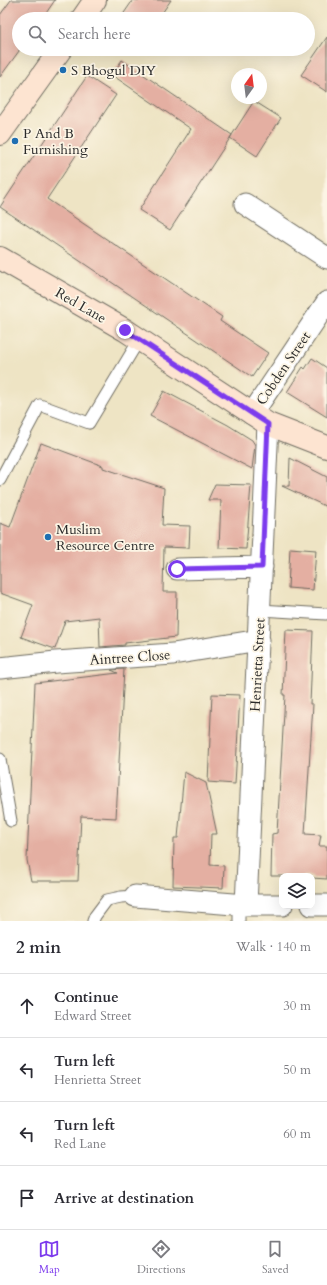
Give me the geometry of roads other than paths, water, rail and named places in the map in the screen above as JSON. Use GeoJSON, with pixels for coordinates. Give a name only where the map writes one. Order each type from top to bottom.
{"type":"FeatureCollection","features":[{"type":"Feature","properties":{"kind":"street"},"geometry":{"type":"LineString","coordinates":[[87,12],[95,0]]}},
{"type":"Feature","properties":{"kind":"street"},"geometry":{"type":"LineString","coordinates":[[0,134],[56,56]]}},
{"type":"Feature","properties":{"kind":"street"},"geometry":{"type":"LineString","coordinates":[[245,204],[327,258]]}},
{"type":"Feature","properties":{"kind":"street","name":"Red Lane"},"geometry":{"type":"LineString","coordinates":[[0,258],[125,330],[260,419],[327,447]]}},
{"type":"Feature","properties":{"kind":"street","name":"Cobden Street"},"geometry":{"type":"LineString","coordinates":[[260,419],[327,302]]}},
{"type":"Feature","properties":{"kind":"street","name":"Henrietta Street"},"geometry":{"type":"LineString","coordinates":[[241,910],[259,640],[262,567],[260,419]]}},
{"type":"Feature","properties":{"kind":"street"},"geometry":{"type":"LineString","coordinates":[[177,569],[262,567]]}},
{"type":"Feature","properties":{"kind":"street","name":"Aintree Close"},"geometry":{"type":"LineString","coordinates":[[0,668],[56,662],[173,654],[259,640]]}},
{"type":"Feature","properties":{"kind":"street"},"geometry":{"type":"LineString","coordinates":[[135,896],[241,910],[279,905]]}},
{"type":"Feature","properties":{"kind":"street"},"geometry":{"type":"LineString","coordinates":[[315,905],[327,905]]}},
{"type":"Feature","properties":{"kind":"lane"},"geometry":{"type":"LineString","coordinates":[[0,480],[40,405],[88,423],[139,340]]}},
{"type":"Feature","properties":{"kind":"lane"},"geometry":{"type":"LineString","coordinates":[[260,610],[326,614]]}},
{"type":"Feature","properties":{"kind":"lane"},"geometry":{"type":"LineString","coordinates":[[0,759],[10,821]]}},
{"type":"Feature","properties":{"kind":"lane"},"geometry":{"type":"LineString","coordinates":[[93,921],[107,900],[121,896],[135,896]]}},
{"type":"Feature","properties":{"kind":"place","name":"S Bhogul DIY"},"geometry":{"type":"Point","coordinates":[63,70]}},
{"type":"Feature","properties":{"kind":"place","name":"P And B Furnishing"},"geometry":{"type":"Point","coordinates":[15,141]}},
{"type":"Feature","properties":{"kind":"place","name":"Muslim Resource Centre"},"geometry":{"type":"Point","coordinates":[48,537]}}]}
